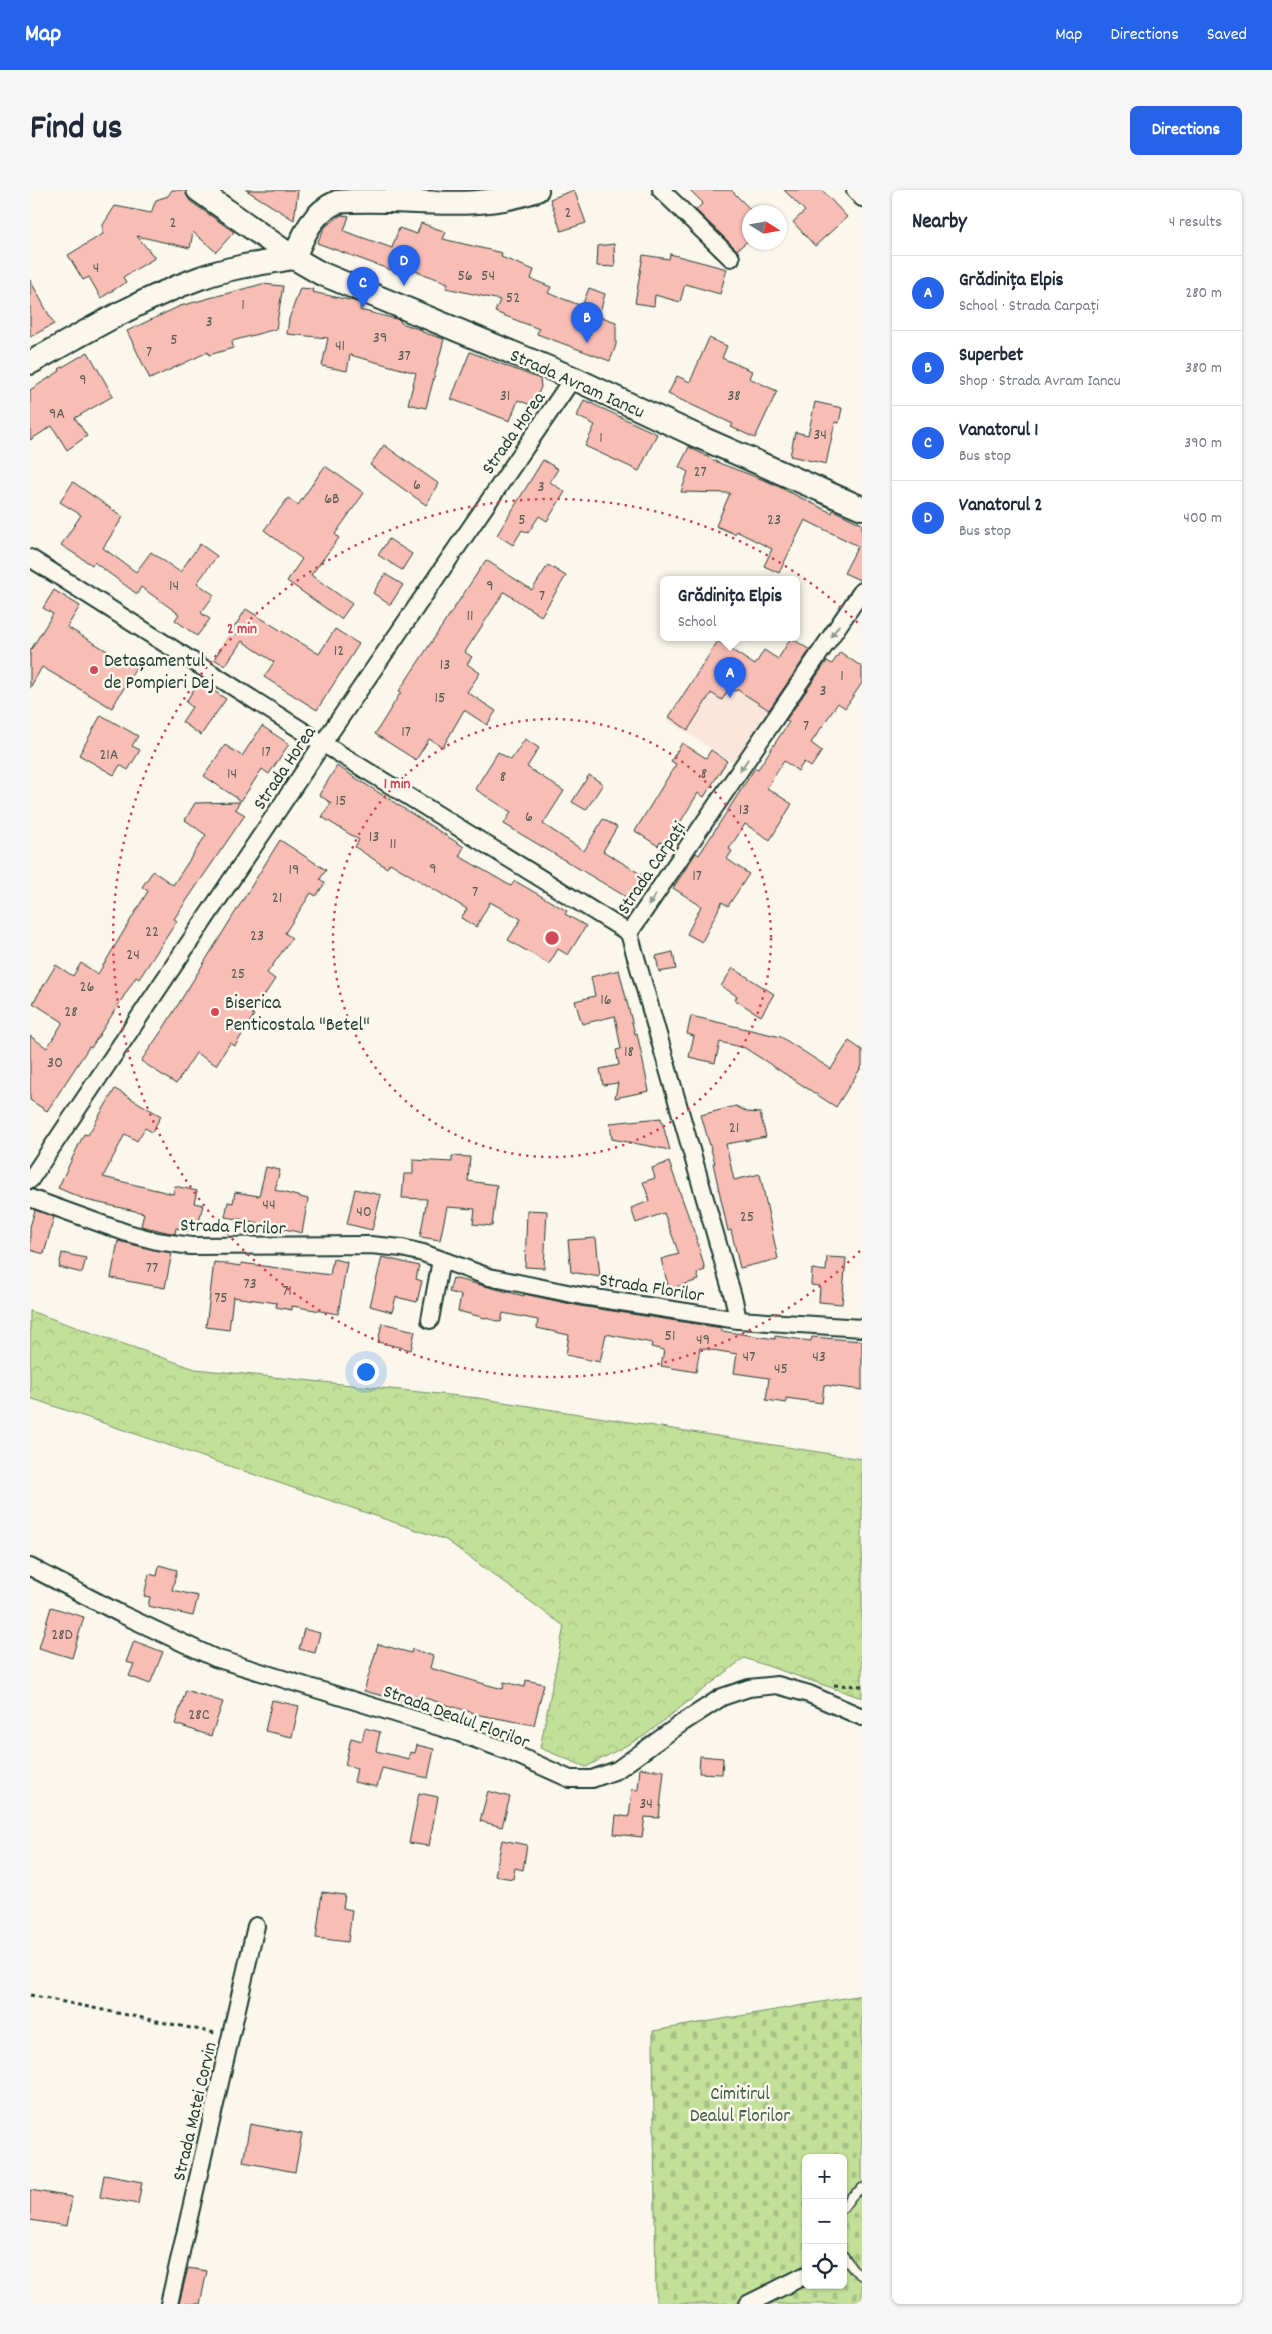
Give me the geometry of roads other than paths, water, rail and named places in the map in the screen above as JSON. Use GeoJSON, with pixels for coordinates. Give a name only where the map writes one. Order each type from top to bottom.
{"type":"FeatureCollection","features":[{"type":"Feature","properties":{"kind":"main road","name":"Strada Avram Iancu"},"geometry":{"type":"LineString","coordinates":[[198,190],[294,258],[334,280],[573,378],[697,436],[862,508]]}},
{"type":"Feature","properties":{"kind":"main road"},"geometry":{"type":"LineString","coordinates":[[30,363],[118,314],[194,281],[231,269],[294,258],[306,229],[315,217],[327,206],[337,202],[478,202],[522,196],[537,190]]}},
{"type":"Feature","properties":{"kind":"street"},"geometry":{"type":"LineString","coordinates":[[661,190],[731,258]]}},
{"type":"Feature","properties":{"kind":"street"},"geometry":{"type":"LineString","coordinates":[[855,190],[862,198]]}},
{"type":"Feature","properties":{"kind":"street","name":"Strada Horea"},"geometry":{"type":"LineString","coordinates":[[30,1180],[323,743],[573,378]]}},
{"type":"Feature","properties":{"kind":"street"},"geometry":{"type":"LineString","coordinates":[[30,558],[629,933]]}},
{"type":"Feature","properties":{"kind":"street","name":"Strada Carpați"},"geometry":{"type":"LineString","coordinates":[[738,1320],[734,1300],[629,933],[862,590]]}},
{"type":"Feature","properties":{"kind":"street","name":"Strada Florilor"},"geometry":{"type":"LineString","coordinates":[[30,1198],[127,1233],[157,1241],[191,1246],[370,1245],[402,1248],[516,1284],[738,1320],[862,1328]]}},
{"type":"Feature","properties":{"kind":"street"},"geometry":{"type":"LineString","coordinates":[[430,1320],[441,1260]]}},
{"type":"Feature","properties":{"kind":"street","name":"Strada Dealul Florilor"},"geometry":{"type":"LineString","coordinates":[[30,1567],[126,1617],[215,1658],[459,1733],[508,1751],[570,1779],[592,1779],[617,1770],[722,1697],[749,1688],[777,1685],[809,1694],[862,1718]]}},
{"type":"Feature","properties":{"kind":"street","name":"Strada Matei Corvin"},"geometry":{"type":"LineString","coordinates":[[168,2304],[256,1926]]}},
{"type":"Feature","properties":{"kind":"street"},"geometry":{"type":"LineString","coordinates":[[748,2304],[802,2277]]}},
{"type":"Feature","properties":{"kind":"lane"},"geometry":{"type":"LineString","coordinates":[[847,2203],[862,2188]]}},
{"type":"Feature","properties":{"kind":"lane"},"geometry":{"type":"LineString","coordinates":[[847,2261],[862,2276]]}},
{"type":"Feature","properties":{"kind":"place","name":"Vanatorul 2"},"geometry":{"type":"Point","coordinates":[404,286]}},
{"type":"Feature","properties":{"kind":"place","name":"Vanatorul 1"},"geometry":{"type":"Point","coordinates":[363,308]}},
{"type":"Feature","properties":{"kind":"place","name":"Superbet"},"geometry":{"type":"Point","coordinates":[587,343]}},
{"type":"Feature","properties":{"kind":"place","name":"Detașamentul de Pompieri Dej"},"geometry":{"type":"Point","coordinates":[94,670]}},
{"type":"Feature","properties":{"kind":"place","name":"Grădinița Elpis"},"geometry":{"type":"Point","coordinates":[730,698]}},
{"type":"Feature","properties":{"kind":"place","name":"Biserica Penticostala \"Betel\""},"geometry":{"type":"Point","coordinates":[215,1012]}},
{"type":"Feature","properties":{"kind":"park label","name":"Cimitirul Dealul Florilor"},"geometry":{"type":"Point","coordinates":[740,2103]}}]}
